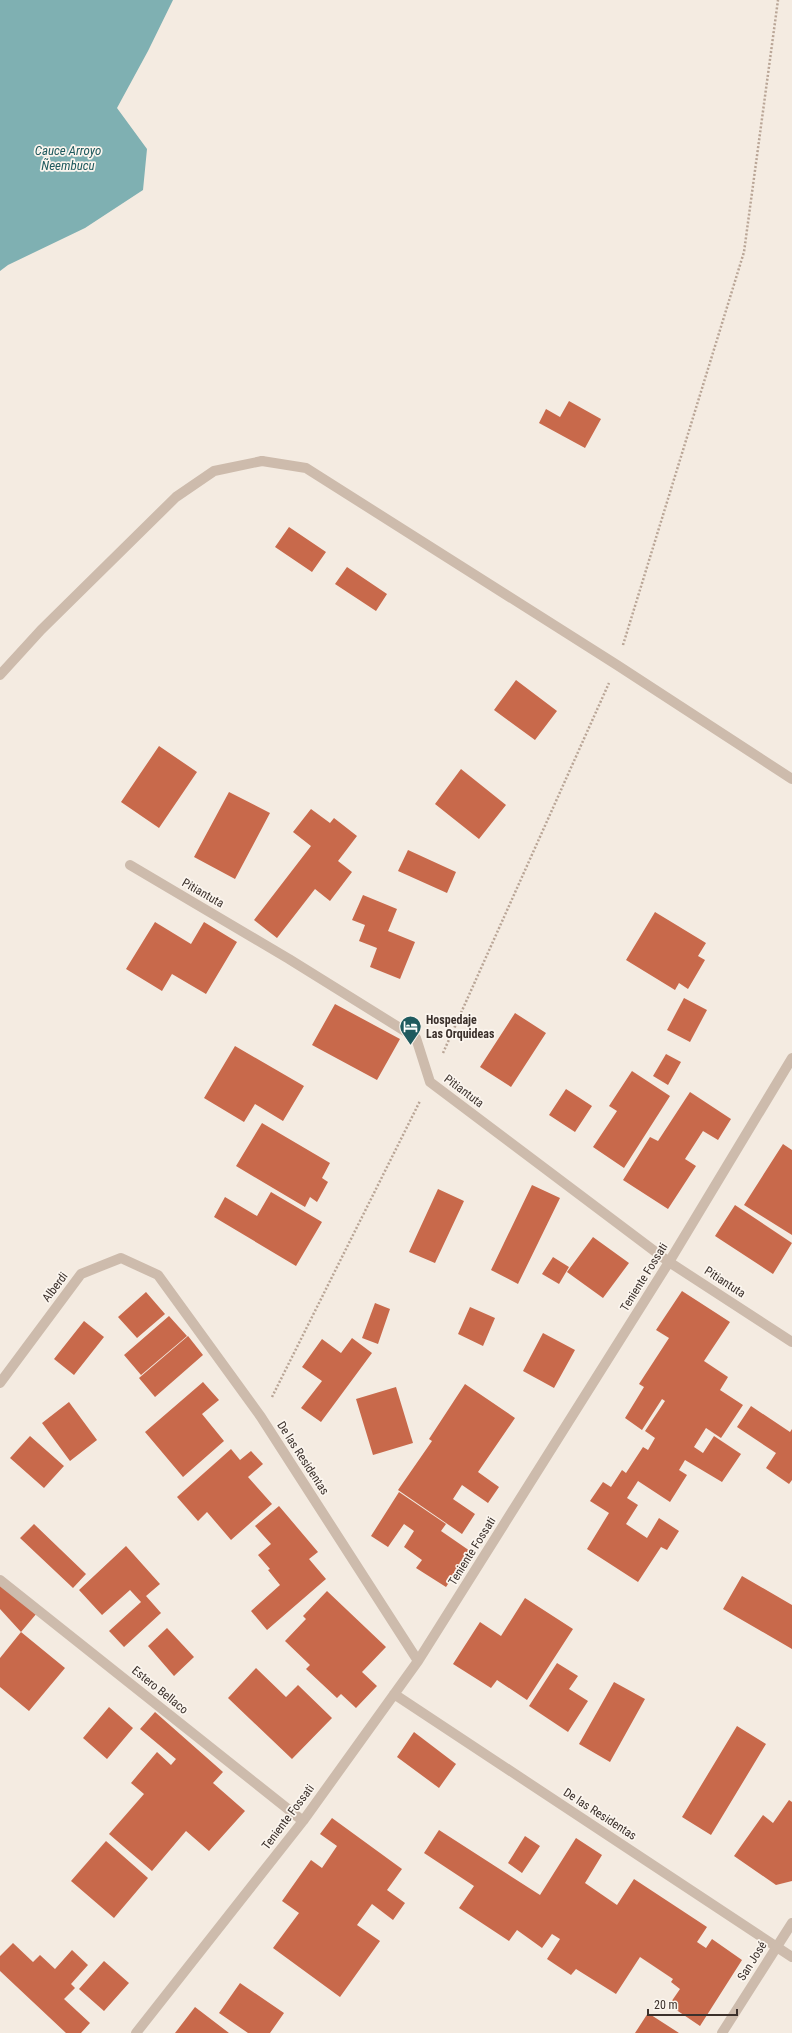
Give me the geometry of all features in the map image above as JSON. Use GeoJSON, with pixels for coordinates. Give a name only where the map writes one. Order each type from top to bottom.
{"type":"FeatureCollection","features":[{"type":"Feature","properties":{"kind":"street"},"geometry":{"type":"LineString","coordinates":[[0,675],[41,630],[176,497],[214,471],[262,461],[306,468],[617,665],[792,779]]}},
{"type":"Feature","properties":{"kind":"street","name":"Pitiantuta"},"geometry":{"type":"LineString","coordinates":[[130,865],[289,959],[416,1038],[430,1082],[669,1262],[792,1342]]}},
{"type":"Feature","properties":{"kind":"street","name":"Teniente Fossati"},"geometry":{"type":"LineString","coordinates":[[136,2033],[303,1821],[418,1661],[669,1262],[792,1058]]}},
{"type":"Feature","properties":{"kind":"street","name":"Alberdi"},"geometry":{"type":"LineString","coordinates":[[0,1383],[81,1274],[121,1258],[158,1275]]}},
{"type":"Feature","properties":{"kind":"street","name":"De las Residentas"},"geometry":{"type":"LineString","coordinates":[[158,1275],[262,1417],[418,1661]]}},
{"type":"Feature","properties":{"kind":"street","name":"Estero Bellaco"},"geometry":{"type":"LineString","coordinates":[[0,1580],[303,1821]]}},
{"type":"Feature","properties":{"kind":"street","name":"De las Residentas"},"geometry":{"type":"LineString","coordinates":[[394,1694],[792,1957]]}},
{"type":"Feature","properties":{"kind":"street","name":"San José"},"geometry":{"type":"LineString","coordinates":[[722,2033],[792,1923]]}},
{"type":"Feature","properties":{"kind":"path"},"geometry":{"type":"LineString","coordinates":[[262,1417],[430,1082],[617,665],[744,252],[778,0]]}},
{"type":"Feature","properties":{"kind":"water","name":"Cauce Arroyo Ñeembucu"},"geometry":{"type":"Polygon","coordinates":[[[0,0],[173,0],[148,51],[117,108],[147,149],[143,190],[85,228],[8,265],[0,271],[0,0]]]}},
{"type":"Feature","properties":{"kind":"building"},"geometry":{"type":"Polygon","coordinates":[[[569,401],[601,419],[585,448],[539,423],[546,409],[560,417],[569,401]]]}},
{"type":"Feature","properties":{"kind":"building"},"geometry":{"type":"Polygon","coordinates":[[[289,527],[326,552],[312,572],[275,547],[289,527]]]}},
{"type":"Feature","properties":{"kind":"building"},"geometry":{"type":"Polygon","coordinates":[[[347,567],[387,594],[376,611],[335,584],[347,567]]]}},
{"type":"Feature","properties":{"kind":"building"},"geometry":{"type":"Polygon","coordinates":[[[516,680],[557,711],[535,740],[494,710],[516,680]]]}},
{"type":"Feature","properties":{"kind":"building"},"geometry":{"type":"Polygon","coordinates":[[[159,746],[197,772],[159,828],[121,802],[159,746]]]}},
{"type":"Feature","properties":{"kind":"building"},"geometry":{"type":"Polygon","coordinates":[[[461,769],[506,805],[479,839],[435,804],[461,769]]]}},
{"type":"Feature","properties":{"kind":"building"},"geometry":{"type":"Polygon","coordinates":[[[229,792],[270,813],[235,879],[194,857],[229,792]]]}},
{"type":"Feature","properties":{"kind":"building"},"geometry":{"type":"Polygon","coordinates":[[[311,809],[330,823],[334,818],[357,836],[338,861],[352,872],[330,901],[315,889],[277,938],[254,920],[311,846],[293,832],[311,809]]]}},
{"type":"Feature","properties":{"kind":"building"},"geometry":{"type":"Polygon","coordinates":[[[408,850],[456,872],[447,893],[398,871],[408,850]]]}},
{"type":"Feature","properties":{"kind":"building"},"geometry":{"type":"Polygon","coordinates":[[[363,895],[397,909],[388,931],[415,942],[400,979],[370,967],[377,948],[359,941],[365,925],[352,920],[363,895]]]}},
{"type":"Feature","properties":{"kind":"building"},"geometry":{"type":"Polygon","coordinates":[[[655,912],[706,943],[698,956],[705,960],[688,989],[679,983],[675,990],[626,960],[655,912]]]}},
{"type":"Feature","properties":{"kind":"building"},"geometry":{"type":"Polygon","coordinates":[[[155,922],[191,944],[204,922],[237,942],[206,994],[172,974],[162,991],[126,969],[155,922]]]}},
{"type":"Feature","properties":{"kind":"building"},"geometry":{"type":"Polygon","coordinates":[[[684,998],[707,1010],[690,1042],[667,1030],[684,998]]]}},
{"type":"Feature","properties":{"kind":"building"},"geometry":{"type":"Polygon","coordinates":[[[335,1004],[400,1039],[377,1080],[312,1045],[335,1004]]]}},
{"type":"Feature","properties":{"kind":"building"},"geometry":{"type":"Polygon","coordinates":[[[515,1013],[546,1033],[511,1087],[480,1067],[515,1013]]]}},
{"type":"Feature","properties":{"kind":"building"},"geometry":{"type":"Polygon","coordinates":[[[235,1046],[304,1086],[283,1121],[255,1104],[244,1122],[204,1098],[235,1046]]]}},
{"type":"Feature","properties":{"kind":"building"},"geometry":{"type":"Polygon","coordinates":[[[666,1054],[681,1062],[668,1085],[653,1076],[666,1054]]]}},
{"type":"Feature","properties":{"kind":"building"},"geometry":{"type":"Polygon","coordinates":[[[632,1071],[670,1096],[624,1168],[593,1147],[617,1111],[609,1106],[632,1071]]]}},
{"type":"Feature","properties":{"kind":"building"},"geometry":{"type":"Polygon","coordinates":[[[566,1089],[592,1106],[575,1132],[549,1115],[566,1089]]]}},
{"type":"Feature","properties":{"kind":"building"},"geometry":{"type":"Polygon","coordinates":[[[690,1092],[731,1119],[718,1140],[703,1131],[685,1159],[696,1166],[668,1209],[623,1180],[650,1137],[658,1141],[690,1092]]]}},
{"type":"Feature","properties":{"kind":"building"},"geometry":{"type":"Polygon","coordinates":[[[262,1123],[330,1163],[322,1178],[328,1182],[317,1202],[310,1197],[305,1207],[236,1166],[262,1123]]]}},
{"type":"Feature","properties":{"kind":"building"},"geometry":{"type":"Polygon","coordinates":[[[783,1144],[792,1150],[792,1235],[744,1205],[783,1144]]]}},
{"type":"Feature","properties":{"kind":"building"},"geometry":{"type":"Polygon","coordinates":[[[532,1185],[560,1198],[518,1284],[491,1270],[532,1185]]]}},
{"type":"Feature","properties":{"kind":"building"},"geometry":{"type":"Polygon","coordinates":[[[438,1189],[464,1201],[435,1263],[409,1252],[438,1189]]]}},
{"type":"Feature","properties":{"kind":"building"},"geometry":{"type":"Polygon","coordinates":[[[271,1192],[322,1222],[296,1266],[214,1217],[225,1197],[257,1216],[271,1192]]]}},
{"type":"Feature","properties":{"kind":"building"},"geometry":{"type":"Polygon","coordinates":[[[735,1205],[792,1243],[773,1274],[715,1236],[735,1205]]]}},
{"type":"Feature","properties":{"kind":"building"},"geometry":{"type":"Polygon","coordinates":[[[593,1237],[629,1263],[603,1298],[567,1272],[593,1237]]]}},
{"type":"Feature","properties":{"kind":"building"},"geometry":{"type":"Polygon","coordinates":[[[553,1257],[569,1267],[559,1284],[542,1274],[553,1257]]]}},
{"type":"Feature","properties":{"kind":"building"},"geometry":{"type":"Polygon","coordinates":[[[682,1291],[730,1322],[704,1361],[728,1377],[720,1390],[743,1405],[721,1438],[706,1428],[694,1447],[703,1453],[714,1436],[741,1454],[722,1482],[685,1460],[679,1470],[687,1475],[670,1502],[638,1481],[627,1498],[638,1505],[626,1524],[647,1538],[659,1518],[679,1531],[667,1550],[661,1547],[638,1582],[587,1549],[609,1513],[590,1501],[603,1482],[611,1487],[622,1470],[626,1473],[643,1447],[648,1450],[655,1438],[645,1431],[665,1401],[662,1399],[642,1430],[625,1418],[644,1387],[639,1384],[669,1338],[656,1330],[682,1291]]]}},
{"type":"Feature","properties":{"kind":"building"},"geometry":{"type":"Polygon","coordinates":[[[146,1292],[165,1314],[137,1338],[118,1317],[146,1292]]]}},
{"type":"Feature","properties":{"kind":"building"},"geometry":{"type":"Polygon","coordinates":[[[375,1303],[390,1309],[378,1344],[362,1338],[375,1303]]]}},
{"type":"Feature","properties":{"kind":"building"},"geometry":{"type":"Polygon","coordinates":[[[470,1307],[495,1318],[483,1346],[458,1334],[470,1307]]]}},
{"type":"Feature","properties":{"kind":"building"},"geometry":{"type":"Polygon","coordinates":[[[169,1316],[187,1336],[141,1375],[124,1355],[169,1316]]]}},
{"type":"Feature","properties":{"kind":"building"},"geometry":{"type":"Polygon","coordinates":[[[84,1321],[104,1337],[74,1375],[54,1359],[84,1321]]]}},
{"type":"Feature","properties":{"kind":"building"},"geometry":{"type":"Polygon","coordinates":[[[543,1333],[575,1350],[554,1388],[523,1371],[543,1333]]]}},
{"type":"Feature","properties":{"kind":"building"},"geometry":{"type":"Polygon","coordinates":[[[188,1336],[203,1355],[155,1397],[139,1378],[188,1336]]]}},
{"type":"Feature","properties":{"kind":"building"},"geometry":{"type":"Polygon","coordinates":[[[352,1338],[372,1353],[321,1422],[301,1408],[322,1381],[302,1367],[322,1339],[341,1353],[352,1338]]]}},
{"type":"Feature","properties":{"kind":"building"},"geometry":{"type":"Polygon","coordinates":[[[203,1382],[219,1400],[202,1414],[224,1441],[183,1477],[145,1432],[203,1382]]]}},
{"type":"Feature","properties":{"kind":"building"},"geometry":{"type":"Polygon","coordinates":[[[465,1384],[515,1418],[478,1472],[499,1487],[488,1503],[462,1485],[453,1499],[475,1514],[462,1534],[398,1490],[432,1441],[429,1439],[465,1384]]]}},
{"type":"Feature","properties":{"kind":"building"},"geometry":{"type":"Polygon","coordinates":[[[396,1387],[413,1443],[373,1455],[356,1399],[396,1387]]]}},
{"type":"Feature","properties":{"kind":"building"},"geometry":{"type":"Polygon","coordinates":[[[69,1402],[97,1440],[70,1461],[42,1423],[69,1402]]]}},
{"type":"Feature","properties":{"kind":"building"},"geometry":{"type":"Polygon","coordinates":[[[751,1406],[790,1432],[792,1429],[792,1480],[789,1484],[766,1468],[776,1453],[737,1427],[751,1406]]]}},
{"type":"Feature","properties":{"kind":"building"},"geometry":{"type":"Polygon","coordinates":[[[30,1436],[64,1466],[44,1488],[10,1458],[30,1436]]]}},
{"type":"Feature","properties":{"kind":"building"},"geometry":{"type":"Polygon","coordinates":[[[231,1449],[240,1460],[251,1451],[263,1464],[248,1477],[272,1504],[231,1540],[207,1512],[198,1521],[177,1497],[231,1449]]]}},
{"type":"Feature","properties":{"kind":"building"},"geometry":{"type":"Polygon","coordinates":[[[399,1492],[446,1524],[441,1531],[470,1551],[446,1587],[416,1568],[422,1560],[404,1547],[414,1531],[404,1524],[388,1547],[371,1536],[399,1492]]]}},
{"type":"Feature","properties":{"kind":"building"},"geometry":{"type":"Polygon","coordinates":[[[279,1506],[318,1552],[309,1559],[326,1579],[267,1630],[251,1611],[280,1585],[268,1570],[270,1569],[258,1555],[271,1544],[255,1526],[279,1506]]]}},
{"type":"Feature","properties":{"kind":"building"},"geometry":{"type":"Polygon","coordinates":[[[34,1524],[86,1574],[73,1588],[20,1538],[34,1524]]]}},
{"type":"Feature","properties":{"kind":"building"},"geometry":{"type":"Polygon","coordinates":[[[126,1546],[160,1584],[146,1596],[161,1613],[124,1647],[109,1631],[141,1602],[130,1590],[102,1615],[79,1590],[126,1546]]]}},
{"type":"Feature","properties":{"kind":"building"},"geometry":{"type":"Polygon","coordinates":[[[742,1576],[792,1605],[792,1649],[723,1609],[742,1576]]]}},
{"type":"Feature","properties":{"kind":"building"},"geometry":{"type":"Polygon","coordinates":[[[0,1582],[37,1613],[21,1632],[0,1609],[0,1582]]]}},
{"type":"Feature","properties":{"kind":"building"},"geometry":{"type":"Polygon","coordinates":[[[327,1591],[386,1647],[362,1672],[377,1686],[356,1708],[341,1694],[337,1698],[306,1669],[310,1665],[285,1641],[306,1619],[303,1616],[327,1591]]]}},
{"type":"Feature","properties":{"kind":"building"},"geometry":{"type":"Polygon","coordinates":[[[525,1598],[573,1629],[527,1700],[497,1680],[491,1688],[453,1664],[480,1622],[501,1636],[525,1598]]]}},
{"type":"Feature","properties":{"kind":"building"},"geometry":{"type":"Polygon","coordinates":[[[167,1628],[194,1657],[174,1676],[148,1646],[167,1628]]]}},
{"type":"Feature","properties":{"kind":"building"},"geometry":{"type":"Polygon","coordinates":[[[21,1632],[65,1668],[29,1711],[0,1687],[0,1658],[21,1632]]]}},
{"type":"Feature","properties":{"kind":"building"},"geometry":{"type":"Polygon","coordinates":[[[557,1663],[578,1676],[569,1689],[588,1701],[568,1732],[529,1706],[557,1663]]]}},
{"type":"Feature","properties":{"kind":"building"},"geometry":{"type":"Polygon","coordinates":[[[256,1668],[286,1697],[298,1685],[332,1718],[292,1759],[228,1698],[256,1668]]]}},
{"type":"Feature","properties":{"kind":"building"},"geometry":{"type":"Polygon","coordinates":[[[614,1682],[645,1699],[610,1762],[579,1744],[614,1682]]]}},
{"type":"Feature","properties":{"kind":"building"},"geometry":{"type":"Polygon","coordinates":[[[109,1707],[133,1728],[107,1759],[83,1738],[109,1707]]]}},
{"type":"Feature","properties":{"kind":"building"},"geometry":{"type":"Polygon","coordinates":[[[155,1712],[223,1772],[213,1783],[245,1811],[209,1851],[186,1831],[152,1871],[109,1834],[144,1794],[131,1783],[157,1752],[171,1765],[176,1759],[140,1729],[155,1712]]]}},
{"type":"Feature","properties":{"kind":"building"},"geometry":{"type":"Polygon","coordinates":[[[737,1726],[766,1744],[711,1835],[682,1817],[737,1726]]]}},
{"type":"Feature","properties":{"kind":"building"},"geometry":{"type":"Polygon","coordinates":[[[414,1732],[456,1764],[439,1788],[397,1757],[414,1732]]]}},
{"type":"Feature","properties":{"kind":"building"},"geometry":{"type":"Polygon","coordinates":[[[789,1800],[792,1802],[792,1881],[776,1885],[734,1856],[763,1815],[773,1823],[789,1800]]]}},
{"type":"Feature","properties":{"kind":"building"},"geometry":{"type":"Polygon","coordinates":[[[332,1818],[402,1869],[387,1890],[405,1903],[393,1920],[372,1904],[357,1925],[380,1941],[340,1997],[273,1948],[299,1913],[282,1901],[311,1860],[322,1868],[337,1846],[320,1834],[332,1818]]]}},
{"type":"Feature","properties":{"kind":"building"},"geometry":{"type":"Polygon","coordinates":[[[439,1830],[540,1895],[576,1838],[602,1855],[585,1883],[617,1905],[634,1879],[707,1927],[697,1942],[706,1948],[712,1939],[742,1960],[700,2026],[669,2005],[680,1989],[671,1982],[673,1979],[640,1957],[616,1994],[576,1969],[571,1975],[547,1959],[560,1939],[552,1934],[542,1948],[517,1930],[509,1941],[459,1908],[474,1886],[424,1853],[439,1830]]]}},
{"type":"Feature","properties":{"kind":"building"},"geometry":{"type":"Polygon","coordinates":[[[525,1836],[540,1846],[522,1873],[508,1863],[525,1836]]]}},
{"type":"Feature","properties":{"kind":"building"},"geometry":{"type":"Polygon","coordinates":[[[106,1841],[148,1878],[114,1918],[71,1881],[106,1841]]]}},
{"type":"Feature","properties":{"kind":"building"},"geometry":{"type":"Polygon","coordinates":[[[13,1943],[33,1962],[40,1955],[55,1969],[72,1950],[88,1965],[71,1984],[75,1988],[64,1999],[90,2023],[81,2033],[66,2033],[0,1971],[0,1956],[13,1943]]]}},
{"type":"Feature","properties":{"kind":"building"},"geometry":{"type":"Polygon","coordinates":[[[104,1961],[129,1983],[104,2011],[79,1989],[104,1961]]]}},
{"type":"Feature","properties":{"kind":"building"},"geometry":{"type":"Polygon","coordinates":[[[240,1983],[284,2013],[270,2033],[248,2033],[219,2013],[240,1983]]]}},
{"type":"Feature","properties":{"kind":"building"},"geometry":{"type":"Polygon","coordinates":[[[195,2007],[229,2033],[175,2033],[195,2007]]]}},
{"type":"Feature","properties":{"kind":"building"},"geometry":{"type":"Polygon","coordinates":[[[648,2013],[679,2033],[635,2033],[648,2013]]]}},
{"type":"Feature","properties":{"kind":"place","name":"Hospedaje Las Orquideas"},"geometry":{"type":"Point","coordinates":[410,1046]}}]}
